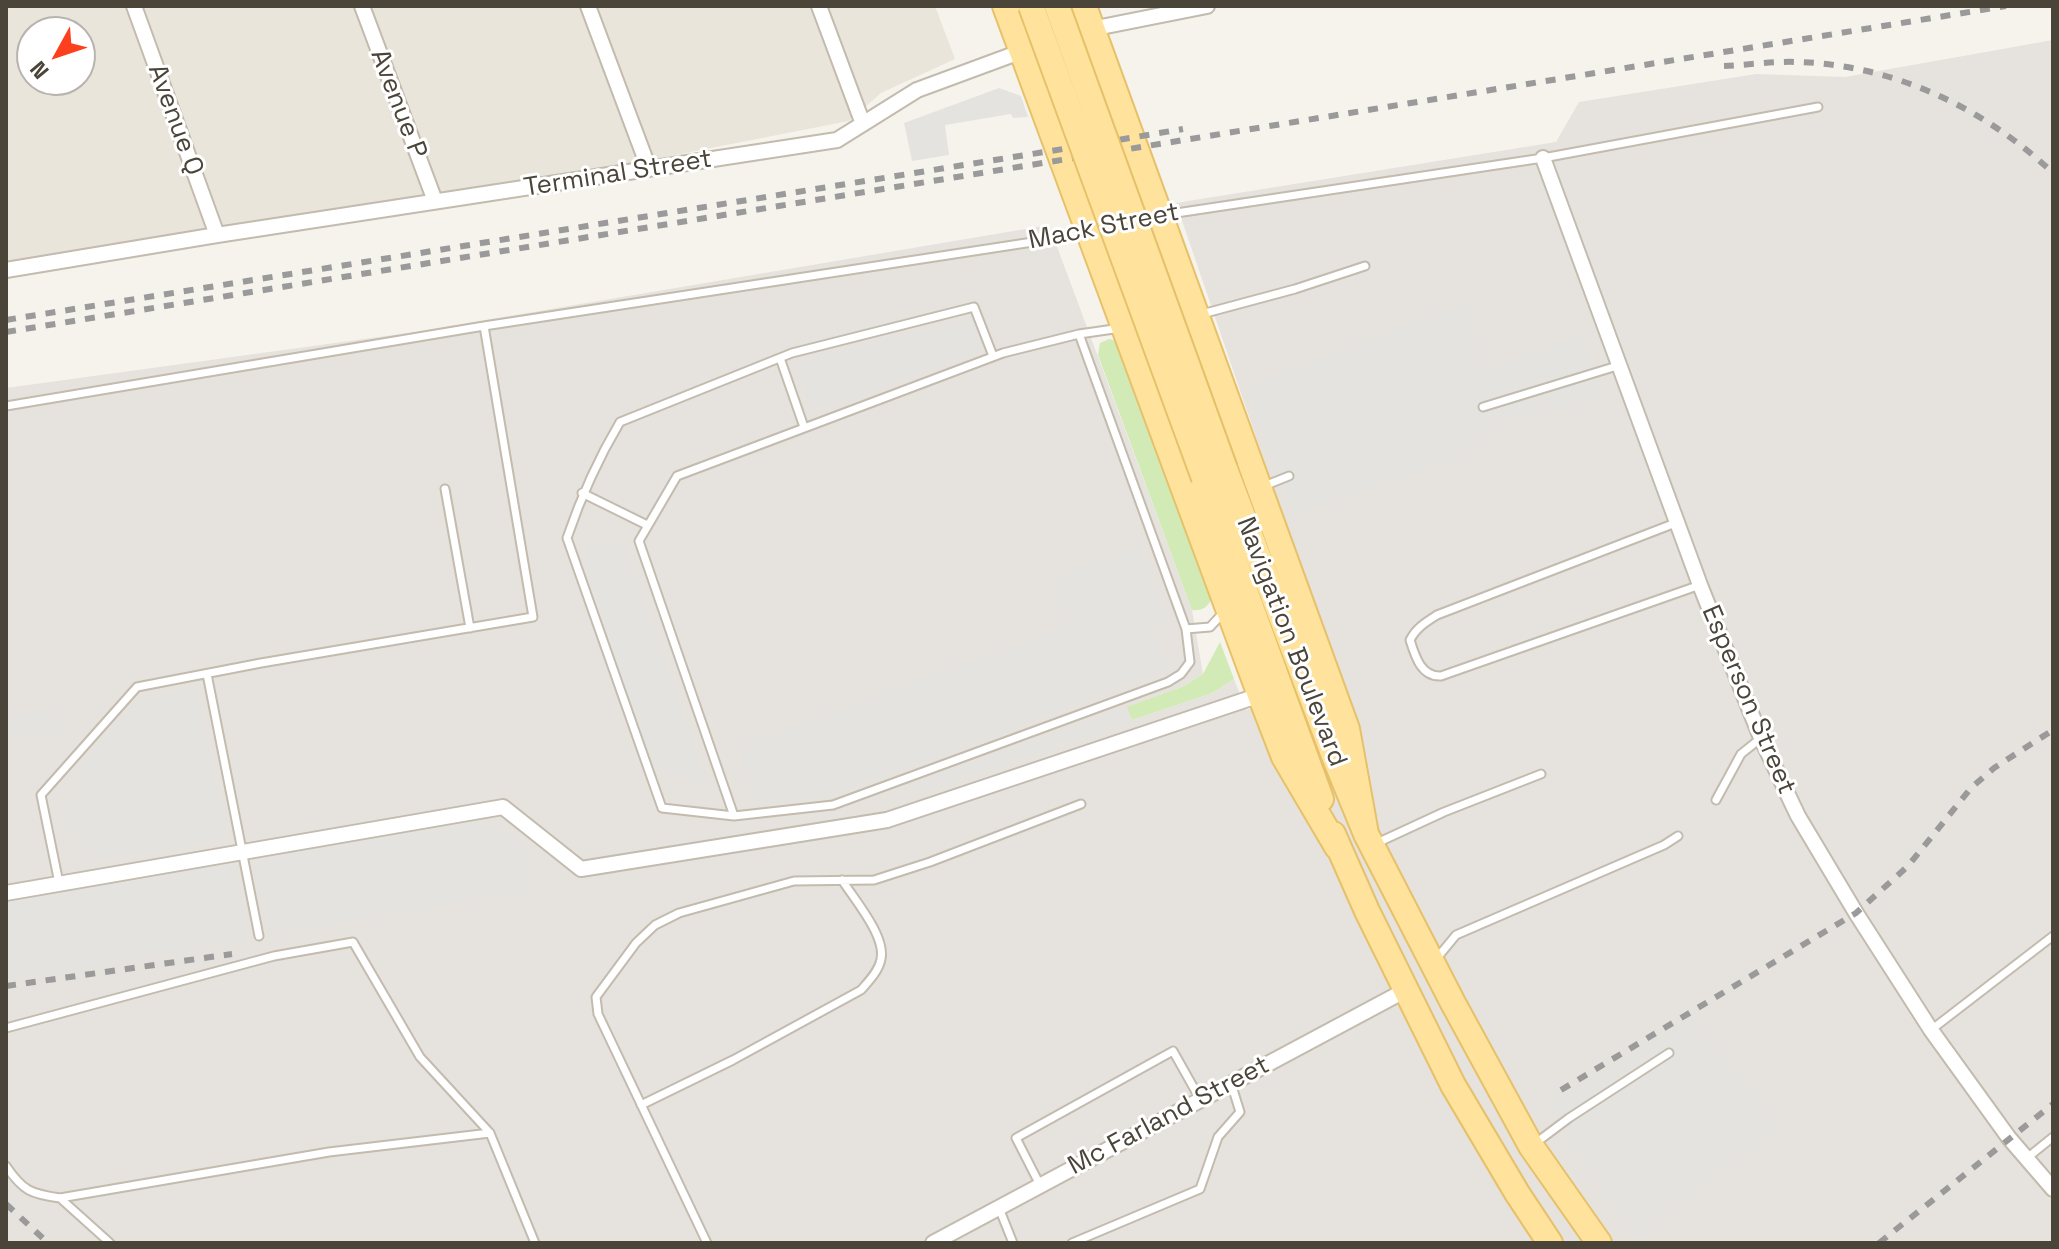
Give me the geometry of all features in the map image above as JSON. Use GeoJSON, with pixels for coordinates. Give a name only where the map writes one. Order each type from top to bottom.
{"type":"FeatureCollection","features":[{"type":"Feature","properties":{"kind":"main road"},"geometry":{"type":"LineString","coordinates":[[1005,6],[1284,757],[1337,847]]}},
{"type":"Feature","properties":{"kind":"main road","name":"Navigation Boulevard"},"geometry":{"type":"LineString","coordinates":[[1031,6],[1215,474],[1369,840],[1531,1146],[1599,1243]]}},
{"type":"Feature","properties":{"kind":"main road","name":"Navigation Boulevard"},"geometry":{"type":"LineString","coordinates":[[1057,6],[1337,847],[1453,1085],[1550,1243]]}},
{"type":"Feature","properties":{"kind":"main road"},"geometry":{"type":"LineString","coordinates":[[1088,17],[1347,729],[1369,840]]}},
{"type":"Feature","properties":{"kind":"main road"},"geometry":{"type":"LineString","coordinates":[[1406,990],[1433,964]]}},
{"type":"Feature","properties":{"kind":"street","name":"Avenue Q"},"geometry":{"type":"LineString","coordinates":[[134,6],[217,235]]}},
{"type":"Feature","properties":{"kind":"street","name":"Avenue P"},"geometry":{"type":"LineString","coordinates":[[362,6],[435,201]]}},
{"type":"Feature","properties":{"kind":"street"},"geometry":{"type":"LineString","coordinates":[[588,6],[649,169]]}},
{"type":"Feature","properties":{"kind":"street"},"geometry":{"type":"LineString","coordinates":[[819,6],[863,124]]}},
{"type":"Feature","properties":{"kind":"street","name":"Terminal Street"},"geometry":{"type":"LineString","coordinates":[[6,270],[837,140],[917,90],[1022,52],[1088,17],[1207,6]]}},
{"type":"Feature","properties":{"kind":"street","name":"Esperson Street"},"geometry":{"type":"LineString","coordinates":[[1543,158],[1700,585],[1761,738],[1798,816],[1931,1030],[2053,1189]]}},
{"type":"Feature","properties":{"kind":"street"},"geometry":{"type":"LineString","coordinates":[[6,893],[503,807],[581,869],[887,820],[1260,695]]}},
{"type":"Feature","properties":{"kind":"street","name":"Mc Farland Street"},"geometry":{"type":"LineString","coordinates":[[933,1243],[1406,990]]}},
{"type":"Feature","properties":{"kind":"lane","name":"Mack Street"},"geometry":{"type":"LineString","coordinates":[[1131,222],[1159,215],[1543,158],[1818,107]]}},
{"type":"Feature","properties":{"kind":"lane","name":"Mack Street"},"geometry":{"type":"LineString","coordinates":[[6,406],[484,326],[1089,233],[1117,226]]}},
{"type":"Feature","properties":{"kind":"lane"},"geometry":{"type":"LineString","coordinates":[[1196,316],[1365,266]]}},
{"type":"Feature","properties":{"kind":"lane"},"geometry":{"type":"LineString","coordinates":[[993,356],[974,307],[780,358],[620,422],[582,493],[567,538],[662,808],[734,816],[833,805],[1168,682],[1181,674],[1190,662],[1186,629],[1079,334]]}},
{"type":"Feature","properties":{"kind":"lane"},"geometry":{"type":"LineString","coordinates":[[60,885],[41,795],[137,687],[533,617],[484,326]]}},
{"type":"Feature","properties":{"kind":"lane"},"geometry":{"type":"LineString","coordinates":[[734,816],[639,541],[677,476],[993,356],[1079,334],[1124,328]]}},
{"type":"Feature","properties":{"kind":"lane"},"geometry":{"type":"LineString","coordinates":[[780,358],[804,427]]}},
{"type":"Feature","properties":{"kind":"lane"},"geometry":{"type":"LineString","coordinates":[[1483,407],[1617,366]]}},
{"type":"Feature","properties":{"kind":"lane"},"geometry":{"type":"LineString","coordinates":[[1259,489],[1289,476]]}},
{"type":"Feature","properties":{"kind":"lane"},"geometry":{"type":"LineString","coordinates":[[445,489],[470,628]]}},
{"type":"Feature","properties":{"kind":"lane"},"geometry":{"type":"LineString","coordinates":[[582,493],[647,525]]}},
{"type":"Feature","properties":{"kind":"lane"},"geometry":{"type":"LineString","coordinates":[[1678,522],[1437,615],[1424,622],[1414,633],[1410,640],[1413,649],[1427,672],[1441,676],[1700,585]]}},
{"type":"Feature","properties":{"kind":"lane"},"geometry":{"type":"LineString","coordinates":[[1186,629],[1210,627],[1228,608]]}},
{"type":"Feature","properties":{"kind":"lane"},"geometry":{"type":"LineString","coordinates":[[207,674],[259,936]]}},
{"type":"Feature","properties":{"kind":"lane"},"geometry":{"type":"LineString","coordinates":[[1716,800],[1741,754],[1761,738]]}},
{"type":"Feature","properties":{"kind":"lane"},"geometry":{"type":"LineString","coordinates":[[1369,840],[1541,774]]}},
{"type":"Feature","properties":{"kind":"lane"},"geometry":{"type":"LineString","coordinates":[[707,1243],[598,1014],[596,997],[636,943],[655,925],[679,913],[794,881],[874,880],[930,862],[1081,804]]}},
{"type":"Feature","properties":{"kind":"lane"},"geometry":{"type":"LineString","coordinates":[[1433,964],[1448,941],[1456,935],[1664,845],[1678,836]]}},
{"type":"Feature","properties":{"kind":"lane"},"geometry":{"type":"LineString","coordinates":[[641,1105],[733,1060],[861,990],[873,977],[881,958],[879,938],[842,880]]}},
{"type":"Feature","properties":{"kind":"lane"},"geometry":{"type":"LineString","coordinates":[[1931,1030],[2053,936]]}},
{"type":"Feature","properties":{"kind":"lane"},"geometry":{"type":"LineString","coordinates":[[6,1028],[274,956],[353,942],[420,1057],[490,1133],[535,1243]]}},
{"type":"Feature","properties":{"kind":"lane"},"geometry":{"type":"LineString","coordinates":[[1040,1185],[1016,1138],[1173,1051],[1200,1099]]}},
{"type":"Feature","properties":{"kind":"lane"},"geometry":{"type":"LineString","coordinates":[[1531,1146],[1669,1053]]}},
{"type":"Feature","properties":{"kind":"lane"},"geometry":{"type":"LineString","coordinates":[[1072,1243],[1200,1189],[1218,1137],[1240,1112],[1231,1082]]}},
{"type":"Feature","properties":{"kind":"lane"},"geometry":{"type":"LineString","coordinates":[[6,1166],[17,1182],[33,1194],[60,1198],[329,1152],[490,1133]]}},
{"type":"Feature","properties":{"kind":"lane"},"geometry":{"type":"LineString","coordinates":[[2027,1159],[2053,1137]]}},
{"type":"Feature","properties":{"kind":"lane"},"geometry":{"type":"LineString","coordinates":[[60,1198],[110,1243]]}},
{"type":"Feature","properties":{"kind":"lane"},"geometry":{"type":"LineString","coordinates":[[999,1207],[1013,1243]]}},
{"type":"Feature","properties":{"kind":"shaded area"},"geometry":{"type":"Polygon","coordinates":[[[6,6],[935,6],[955,59],[881,93],[849,121],[660,158],[6,262],[6,6]]]}},
{"type":"Feature","properties":{"kind":"shaded area"},"geometry":{"type":"Polygon","coordinates":[[[2053,40],[2053,1243],[6,1243],[6,388],[415,332],[1049,225],[1192,610],[1203,674],[1184,686],[1128,707],[1132,720],[1212,693],[1234,679],[1246,710],[1341,686],[1176,203],[1556,142],[1579,102],[1756,74],[1845,77],[2053,40]]]}},
{"type":"Feature","properties":{"kind":"shaded area"},"geometry":{"type":"Polygon","coordinates":[[[999,88],[1021,96],[1028,117],[1013,118],[1011,114],[945,125],[949,155],[912,161],[904,123],[999,88]]]}},
{"type":"Feature","properties":{"kind":"shaded area"},"geometry":{"type":"Polygon","coordinates":[[[1463,305],[1479,347],[1472,350],[1476,363],[1484,361],[1488,370],[1579,337],[1601,395],[1553,413],[1548,402],[1481,426],[1485,437],[1465,444],[1468,452],[1294,516],[1247,387],[1463,305]]]}},
{"type":"Feature","properties":{"kind":"shaded area"},"geometry":{"type":"Polygon","coordinates":[[[971,320],[984,350],[813,411],[795,361],[971,320]]]}},
{"type":"Feature","properties":{"kind":"shaded area"},"geometry":{"type":"Polygon","coordinates":[[[620,539],[704,779],[654,768],[579,553],[620,539]]]}},
{"type":"Feature","properties":{"kind":"shaded area"},"geometry":{"type":"Polygon","coordinates":[[[1139,547],[1167,622],[1152,628],[1166,667],[835,794],[760,806],[738,748],[1070,625],[1053,579],[1139,547]]]}},
{"type":"Feature","properties":{"kind":"shaded area"},"geometry":{"type":"Polygon","coordinates":[[[195,689],[227,838],[89,860],[71,829],[68,830],[61,800],[82,796],[77,767],[140,701],[195,689]]]}},
{"type":"Feature","properties":{"kind":"shaded area"},"geometry":{"type":"Polygon","coordinates":[[[1126,707],[1132,720],[917,791],[914,784],[1126,707]]]}},
{"type":"Feature","properties":{"kind":"shaded area"},"geometry":{"type":"Polygon","coordinates":[[[57,708],[61,729],[6,738],[6,717],[57,708]]]}},
{"type":"Feature","properties":{"kind":"shaded area"},"geometry":{"type":"Polygon","coordinates":[[[473,822],[523,838],[530,890],[270,934],[254,859],[473,822]]]}},
{"type":"Feature","properties":{"kind":"shaded area"},"geometry":{"type":"Polygon","coordinates":[[[234,860],[248,939],[6,980],[6,899],[234,860]]]}},
{"type":"Feature","properties":{"kind":"shaded area"},"geometry":{"type":"Polygon","coordinates":[[[1692,1018],[1777,1124],[1634,1238],[1549,1105],[1692,1018]]]}},
{"type":"Feature","properties":{"kind":"green space"},"geometry":{"type":"Polygon","coordinates":[[[1109,339],[1118,341],[1211,600],[1201,609],[1192,610],[1098,355],[1100,343],[1109,339]]]}},
{"type":"Feature","properties":{"kind":"green space"},"geometry":{"type":"Polygon","coordinates":[[[1220,642],[1234,679],[1212,693],[1132,720],[1127,707],[1184,686],[1203,674],[1220,642]]]}},
{"type":"Feature","properties":{"kind":"railway"},"geometry":{"type":"LineString","coordinates":[[6,332],[2006,6]]}},
{"type":"Feature","properties":{"kind":"railway"},"geometry":{"type":"LineString","coordinates":[[1724,66],[1789,62],[1834,65],[1903,81],[1936,94],[1998,129],[2053,173]]}},
{"type":"Feature","properties":{"kind":"railway"},"geometry":{"type":"LineString","coordinates":[[1100,143],[1183,129]]}},
{"type":"Feature","properties":{"kind":"railway"},"geometry":{"type":"LineString","coordinates":[[6,320],[1069,148]]}},
{"type":"Feature","properties":{"kind":"railway"},"geometry":{"type":"LineString","coordinates":[[1561,1090],[1856,913],[1908,866],[1971,788],[1994,768],[2053,730]]}},
{"type":"Feature","properties":{"kind":"railway"},"geometry":{"type":"LineString","coordinates":[[6,986],[232,954]]}},
{"type":"Feature","properties":{"kind":"railway"},"geometry":{"type":"LineString","coordinates":[[1879,1243],[2053,1104]]}},
{"type":"Feature","properties":{"kind":"railway"},"geometry":{"type":"LineString","coordinates":[[6,1204],[48,1243]]}}]}
